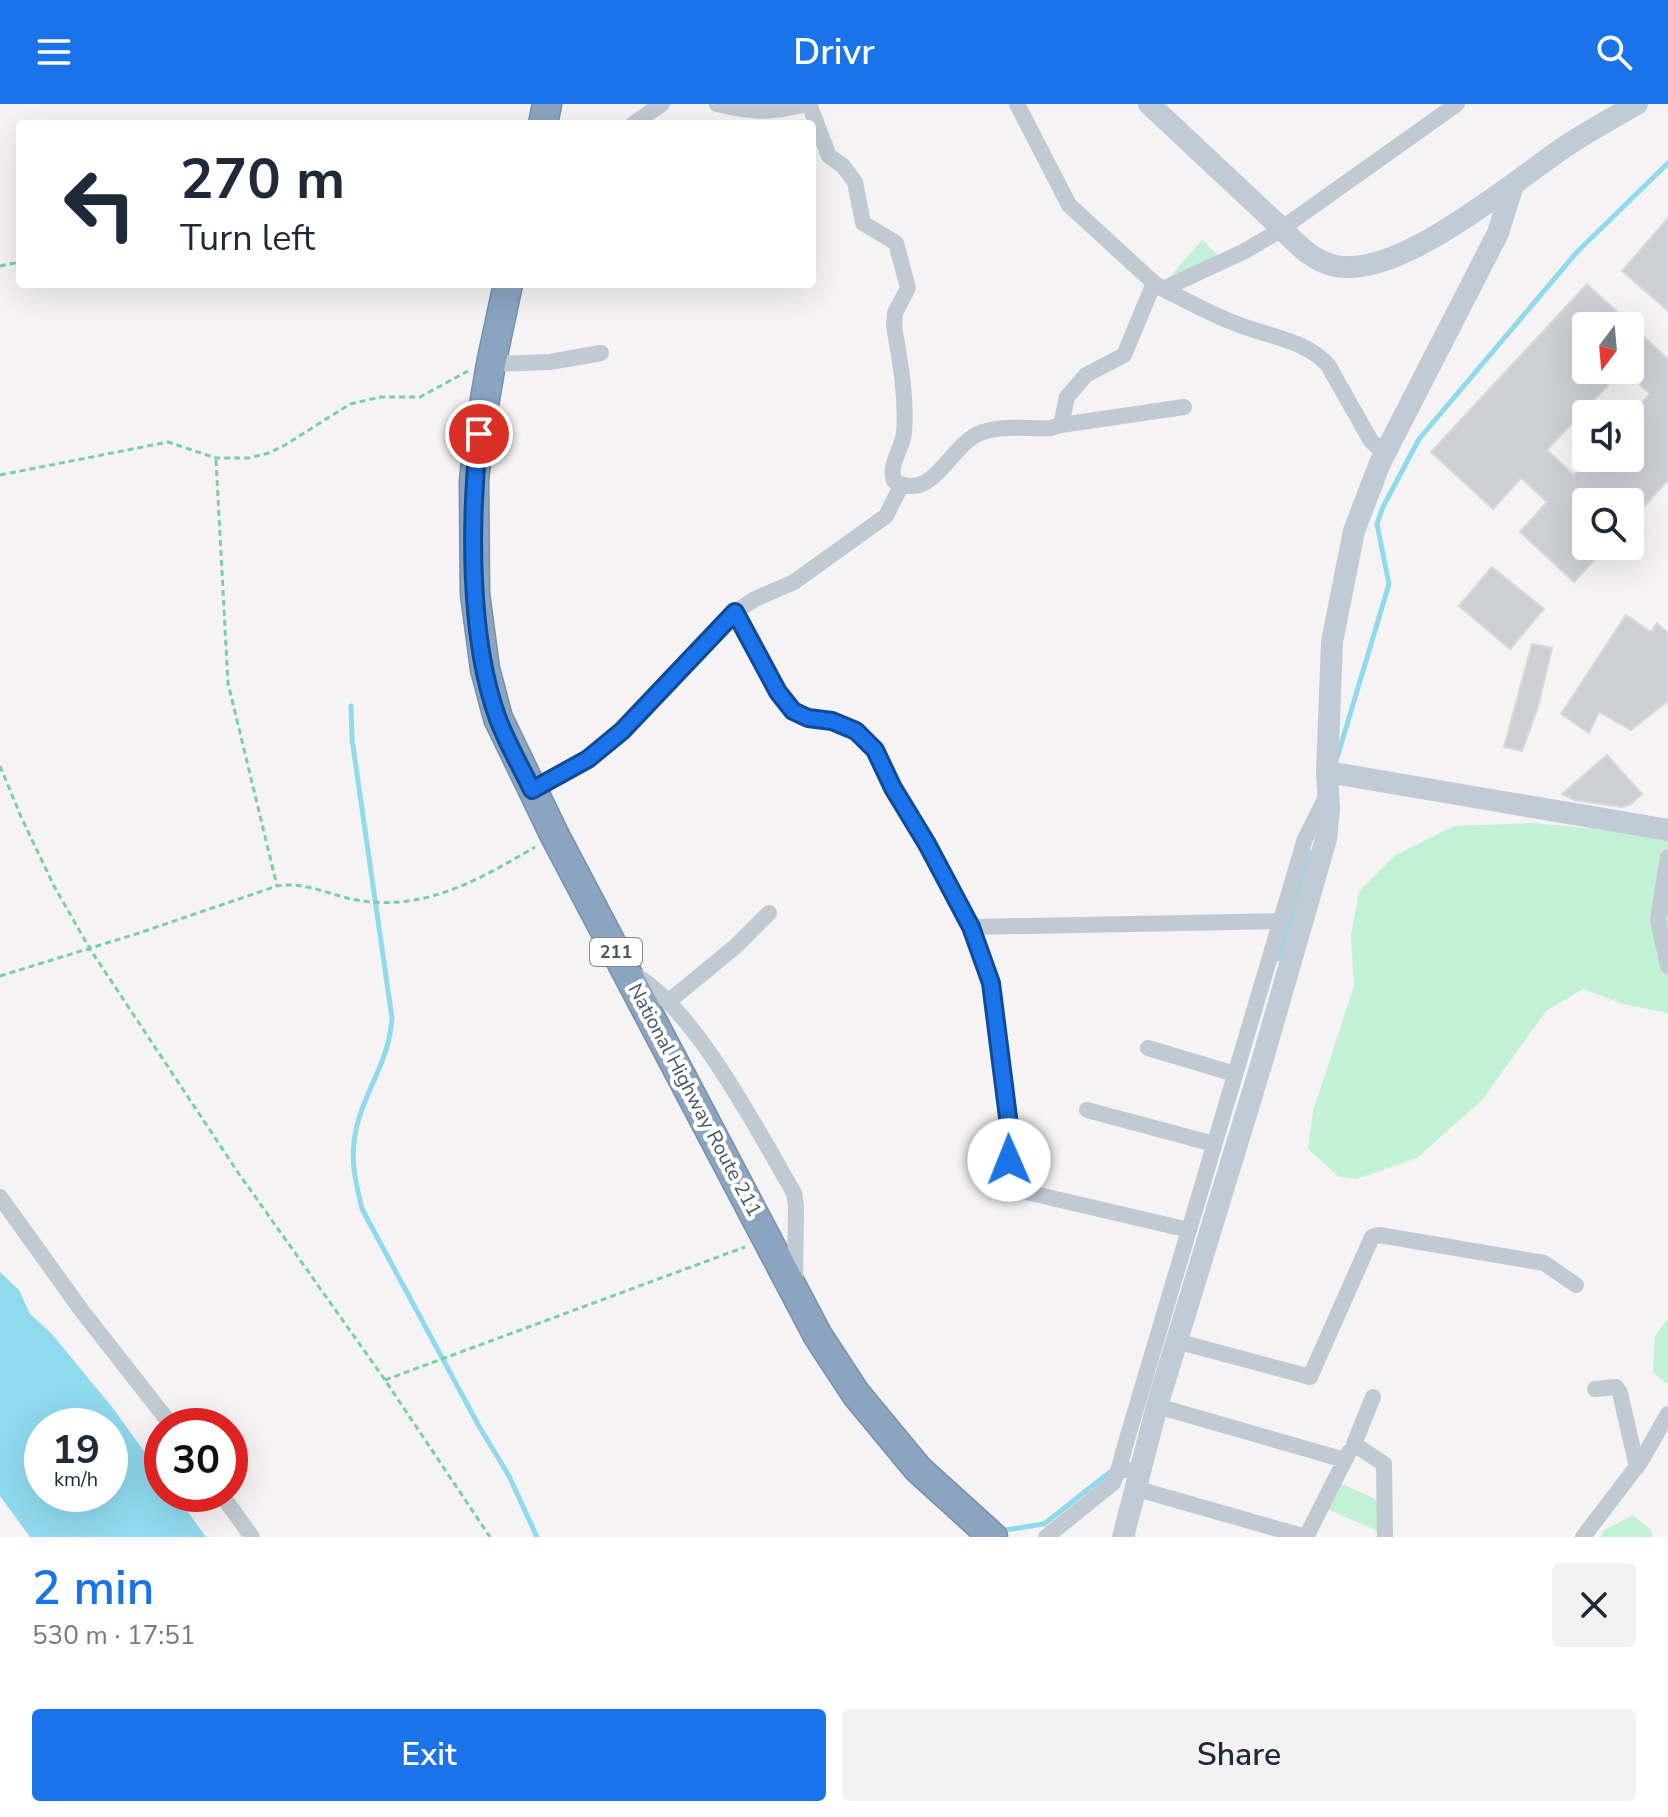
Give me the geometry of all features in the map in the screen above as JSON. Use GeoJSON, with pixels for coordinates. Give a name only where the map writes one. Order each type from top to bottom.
{"type":"FeatureCollection","features":[{"type":"Feature","properties":{"kind":"highway","name":"National Highway Route 211"},"geometry":{"type":"LineString","coordinates":[[507,288],[491,364],[474,481],[475,594],[485,669],[498,718],[555,836],[818,1336],[856,1394],[918,1469],[993,1537]]}},
{"type":"Feature","properties":{"kind":"street"},"geometry":{"type":"LineString","coordinates":[[639,120],[662,104]]}},
{"type":"Feature","properties":{"kind":"street"},"geometry":{"type":"LineString","coordinates":[[717,104],[747,111],[774,112],[808,104]]}},
{"type":"Feature","properties":{"kind":"street"},"geometry":{"type":"LineString","coordinates":[[1017,104],[1069,205],[1159,286],[1239,325],[1305,346],[1319,355],[1328,365],[1371,441],[1385,454]]}},
{"type":"Feature","properties":{"kind":"street"},"geometry":{"type":"LineString","coordinates":[[1149,104],[1307,253],[1321,261],[1352,267],[1378,264],[1399,257],[1512,188],[1569,144],[1637,104]]}},
{"type":"Feature","properties":{"kind":"street"},"geometry":{"type":"LineString","coordinates":[[1061,425],[1067,397],[1086,375],[1124,355],[1159,286],[1245,251],[1274,234],[1457,104]]}},
{"type":"Feature","properties":{"kind":"street"},"geometry":{"type":"LineString","coordinates":[[816,124],[829,156],[843,166],[855,182],[863,223],[896,243],[908,288],[895,313],[894,326],[905,405],[904,438],[891,474],[894,481],[901,486],[920,486],[941,472],[967,441],[982,432],[1051,428],[1088,419],[1184,407]]}},
{"type":"Feature","properties":{"kind":"street"},"geometry":{"type":"LineString","coordinates":[[1131,1476],[1157,1406],[1326,839],[1332,642],[1354,531],[1385,454],[1498,233],[1512,188]]}},
{"type":"Feature","properties":{"kind":"street"},"geometry":{"type":"LineString","coordinates":[[491,364],[550,362],[601,353]]}},
{"type":"Feature","properties":{"kind":"street"},"geometry":{"type":"LineString","coordinates":[[532,790],[588,759],[622,731],[735,612],[755,599],[794,582],[886,516],[901,486]]}},
{"type":"Feature","properties":{"kind":"street"},"geometry":{"type":"LineString","coordinates":[[735,612],[778,692],[793,711],[856,731],[875,750],[971,927],[991,983],[1010,1133],[1009,1188],[1189,1230]]}},
{"type":"Feature","properties":{"kind":"street"},"geometry":{"type":"LineString","coordinates":[[1327,783],[1667,825]]}},
{"type":"Feature","properties":{"kind":"street"},"geometry":{"type":"LineString","coordinates":[[1123,1537],[1131,1476],[1189,1230],[1305,839],[1327,783]]}},
{"type":"Feature","properties":{"kind":"street"},"geometry":{"type":"LineString","coordinates":[[1668,857],[1658,920],[1668,966]]}},
{"type":"Feature","properties":{"kind":"street"},"geometry":{"type":"LineString","coordinates":[[668,1002],[736,946],[769,913]]}},
{"type":"Feature","properties":{"kind":"street"},"geometry":{"type":"LineString","coordinates":[[971,927],[1281,921]]}},
{"type":"Feature","properties":{"kind":"street"},"geometry":{"type":"LineString","coordinates":[[626,970],[643,979],[668,1002],[706,1049],[794,1193],[795,1290]]}},
{"type":"Feature","properties":{"kind":"street"},"geometry":{"type":"LineString","coordinates":[[1148,1048],[1235,1074]]}},
{"type":"Feature","properties":{"kind":"street"},"geometry":{"type":"LineString","coordinates":[[1087,1110],[1214,1144]]}},
{"type":"Feature","properties":{"kind":"street"},"geometry":{"type":"LineString","coordinates":[[0,1197],[82,1311],[158,1408]]}},
{"type":"Feature","properties":{"kind":"street"},"geometry":{"type":"LineString","coordinates":[[1176,1341],[1310,1377],[1372,1237],[1379,1235],[1544,1263],[1576,1285]]}},
{"type":"Feature","properties":{"kind":"street"},"geometry":{"type":"LineString","coordinates":[[1595,1389],[1616,1387],[1620,1393],[1637,1467]]}},
{"type":"Feature","properties":{"kind":"street"},"geometry":{"type":"LineString","coordinates":[[1046,1537],[1113,1483],[1131,1476],[1306,1537],[1354,1444],[1373,1397]]}},
{"type":"Feature","properties":{"kind":"street"},"geometry":{"type":"LineString","coordinates":[[1157,1406],[1345,1460]]}},
{"type":"Feature","properties":{"kind":"street"},"geometry":{"type":"LineString","coordinates":[[1583,1537],[1637,1467],[1668,1414]]}},
{"type":"Feature","properties":{"kind":"street"},"geometry":{"type":"LineString","coordinates":[[1354,1444],[1384,1464],[1385,1537]]}},
{"type":"Feature","properties":{"kind":"street"},"geometry":{"type":"LineString","coordinates":[[234,1512],[252,1537]]}},
{"type":"Feature","properties":{"kind":"path"},"geometry":{"type":"LineString","coordinates":[[0,475],[168,442],[216,458],[248,458],[269,453],[350,404],[381,397],[420,397],[468,371],[491,364]]}},
{"type":"Feature","properties":{"kind":"path"},"geometry":{"type":"LineString","coordinates":[[216,458],[228,683],[277,886]]}},
{"type":"Feature","properties":{"kind":"path"},"geometry":{"type":"LineString","coordinates":[[0,766],[41,859],[90,949],[237,1171],[385,1380],[490,1537]]}},
{"type":"Feature","properties":{"kind":"path"},"geometry":{"type":"LineString","coordinates":[[0,976],[277,886],[300,885],[358,901],[387,904],[414,900],[469,885],[555,836]]}},
{"type":"Feature","properties":{"kind":"path"},"geometry":{"type":"LineString","coordinates":[[385,1380],[768,1239]]}},
{"type":"Feature","properties":{"kind":"green space"},"geometry":{"type":"Polygon","coordinates":[[[1202,240],[1220,257],[1168,279],[1202,240]]]}},
{"type":"Feature","properties":{"kind":"green space"},"geometry":{"type":"Polygon","coordinates":[[[1534,823],[1668,836],[1668,1013],[1623,1004],[1583,989],[1546,1011],[1482,1100],[1417,1158],[1356,1179],[1338,1176],[1308,1149],[1313,1111],[1354,986],[1351,936],[1359,891],[1394,856],[1454,826],[1534,823]]]}},
{"type":"Feature","properties":{"kind":"green space"},"geometry":{"type":"Polygon","coordinates":[[[1668,1318],[1668,1385],[1653,1372],[1655,1336],[1668,1318]]]}},
{"type":"Feature","properties":{"kind":"green space"},"geometry":{"type":"Polygon","coordinates":[[[1340,1483],[1380,1501],[1380,1532],[1327,1509],[1340,1483]]]}},
{"type":"Feature","properties":{"kind":"green space"},"geometry":{"type":"Polygon","coordinates":[[[1633,1515],[1650,1529],[1653,1537],[1600,1537],[1604,1530],[1633,1515]]]}},
{"type":"Feature","properties":{"kind":"water"},"geometry":{"type":"Polygon","coordinates":[[[0,1272],[19,1290],[30,1314],[51,1333],[113,1408],[24,1408],[24,1512],[128,1512],[128,1429],[144,1451],[144,1512],[188,1512],[206,1537],[30,1537],[0,1496],[0,1272]]]}},
{"type":"Feature","properties":{"kind":"building"},"geometry":{"type":"Polygon","coordinates":[[[1668,218],[1668,311],[1622,271],[1668,218]]]}},
{"type":"Feature","properties":{"kind":"building"},"geometry":{"type":"Polygon","coordinates":[[[1587,284],[1617,312],[1572,312],[1572,384],[1609,384],[1594,400],[1572,400],[1572,423],[1547,450],[1574,475],[1577,472],[1644,472],[1644,400],[1650,394],[1639,384],[1644,384],[1644,337],[1668,359],[1668,480],[1644,507],[1644,488],[1572,488],[1572,560],[1594,560],[1574,582],[1520,532],[1547,502],[1521,478],[1493,509],[1431,452],[1587,284]]]}},
{"type":"Feature","properties":{"kind":"building"},"geometry":{"type":"Polygon","coordinates":[[[1492,567],[1544,609],[1510,649],[1459,606],[1492,567]]]}},
{"type":"Feature","properties":{"kind":"building"},"geometry":{"type":"Polygon","coordinates":[[[1626,615],[1651,632],[1657,623],[1668,633],[1668,701],[1631,730],[1599,712],[1589,733],[1561,714],[1626,615]]]}},
{"type":"Feature","properties":{"kind":"building"},"geometry":{"type":"Polygon","coordinates":[[[1532,644],[1552,648],[1538,707],[1522,751],[1504,747],[1532,644]]]}},
{"type":"Feature","properties":{"kind":"building"},"geometry":{"type":"Polygon","coordinates":[[[1607,755],[1642,794],[1631,804],[1622,807],[1574,800],[1562,794],[1607,755]]]}},
{"type":"Feature","properties":{"kind":"waterway"},"geometry":{"type":"LineString","coordinates":[[1337,758],[1389,584],[1377,524],[1419,439],[1577,252],[1668,163]]}},
{"type":"Feature","properties":{"kind":"waterway"},"geometry":{"type":"LineString","coordinates":[[351,706],[352,739],[392,1018],[386,1051],[357,1126],[353,1159],[358,1192],[362,1209],[509,1476],[537,1537]]}},
{"type":"Feature","properties":{"kind":"waterway"},"geometry":{"type":"LineString","coordinates":[[1278,959],[1310,853]]}},
{"type":"Feature","properties":{"kind":"waterway"},"geometry":{"type":"LineString","coordinates":[[999,1531],[1044,1524],[1110,1472]]}},
{"type":"Feature","properties":{"kind":"route"},"geometry":{"type":"LineString","coordinates":[[479,434],[473,525],[475,594],[485,669],[498,718],[532,790],[588,759],[622,731],[735,612],[778,692],[793,711],[856,731],[875,750],[971,927],[991,983],[1010,1133],[1009,1160]]}}]}
